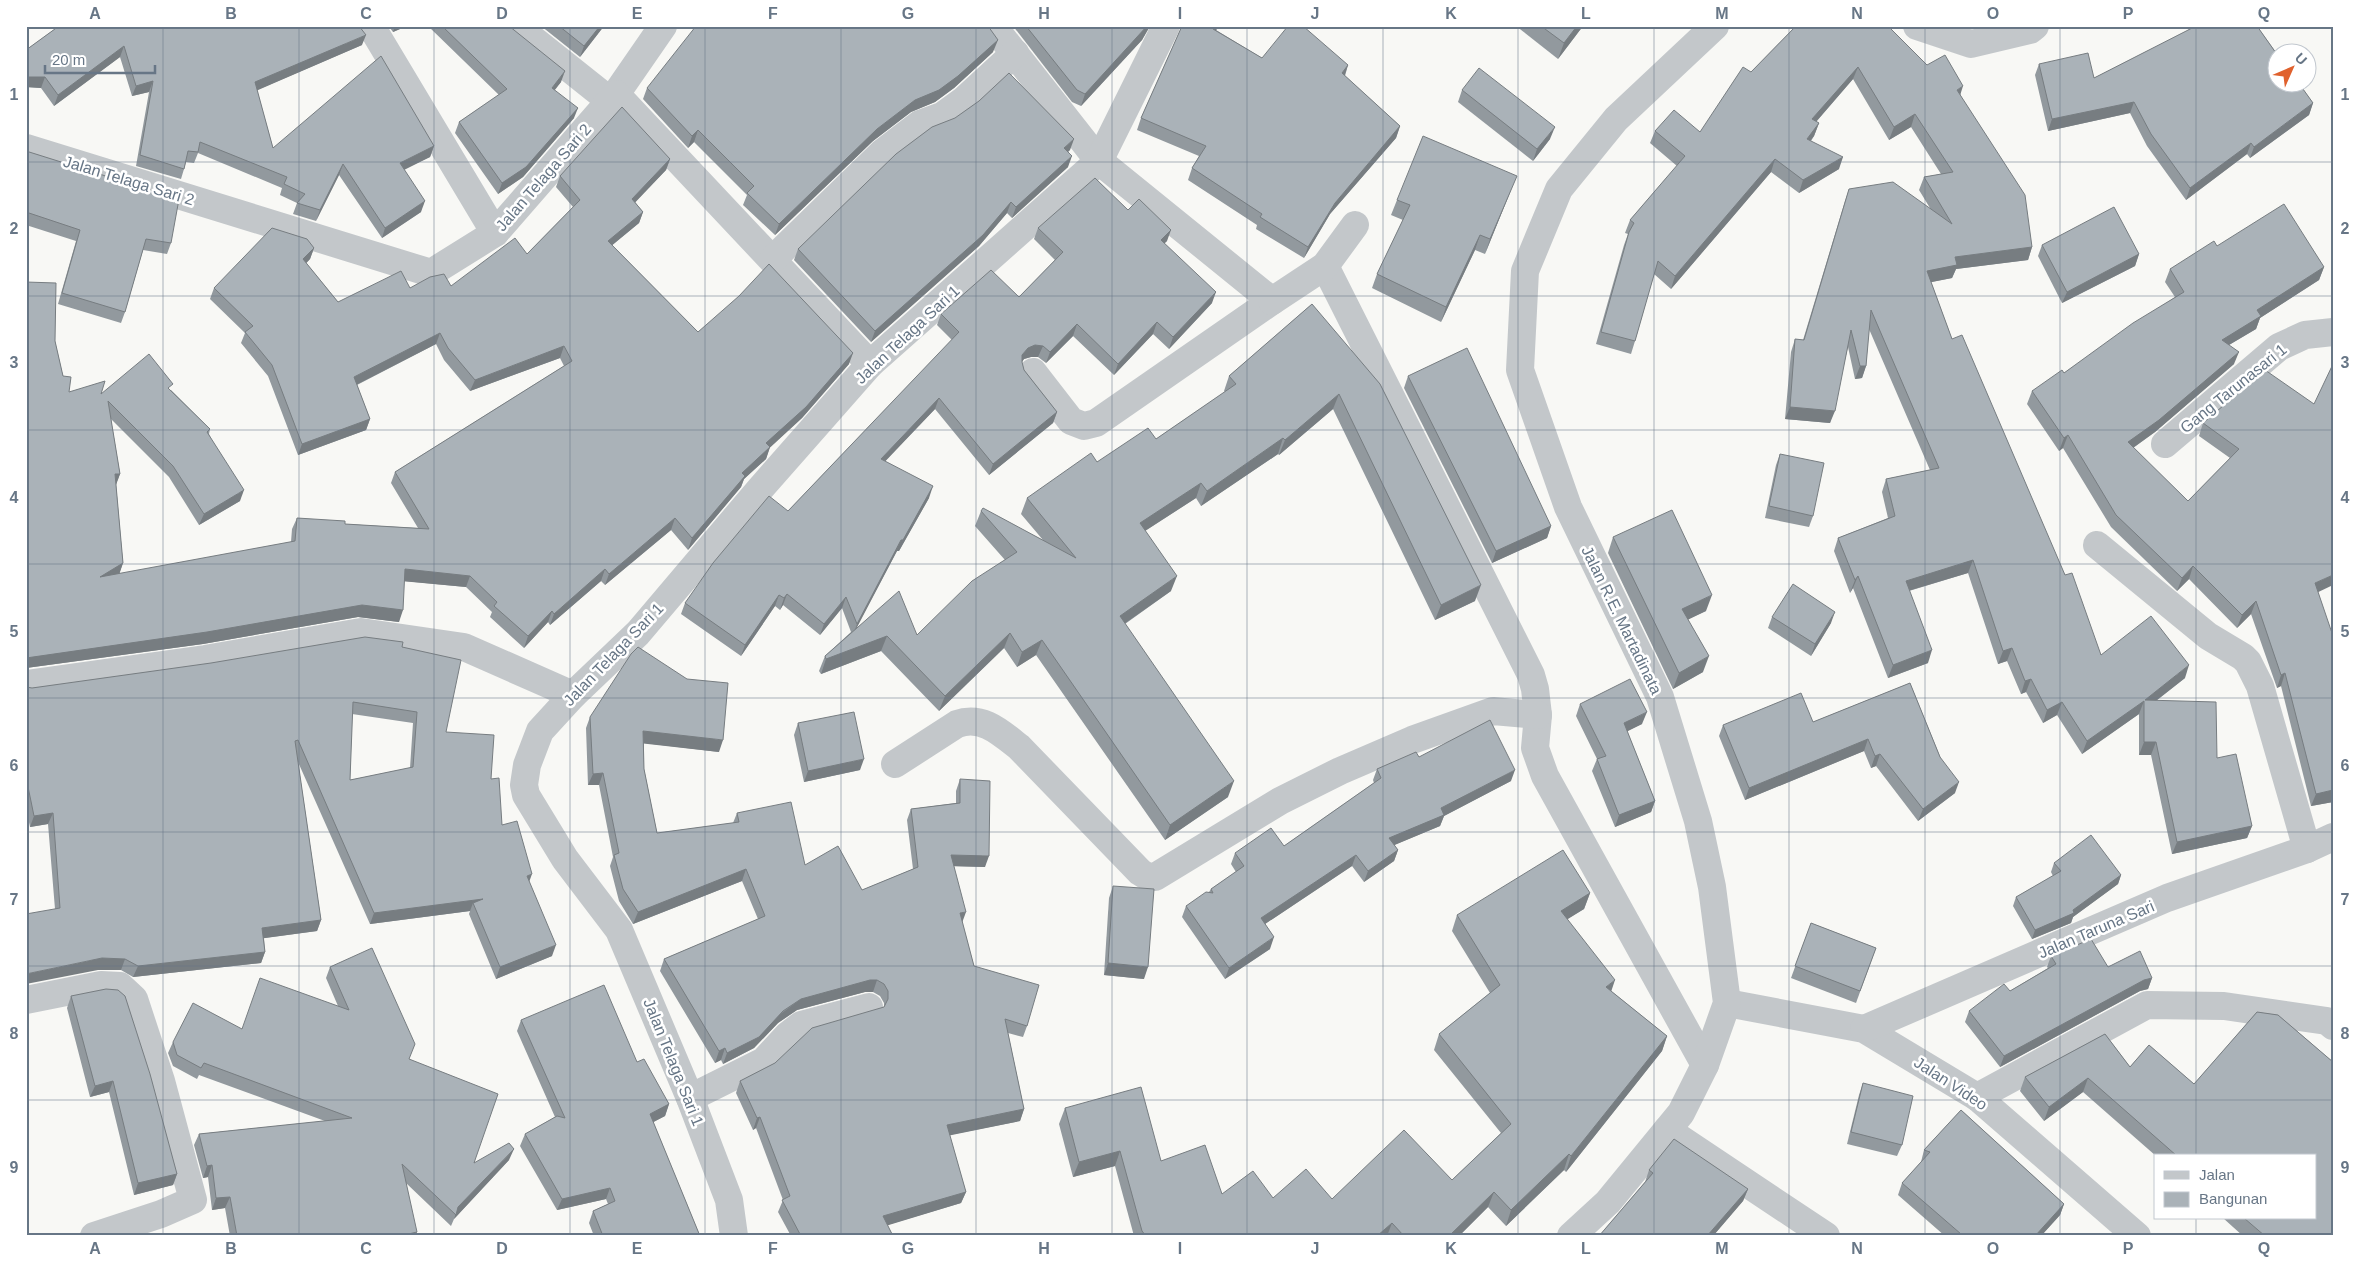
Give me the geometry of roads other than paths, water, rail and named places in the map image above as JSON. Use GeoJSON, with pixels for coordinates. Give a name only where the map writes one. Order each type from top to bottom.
{"type":"FeatureCollection","features":[{"type":"Feature","properties":{"kind":"street"},"geometry":{"type":"LineString","coordinates":[[371,26],[495,233]]}},
{"type":"Feature","properties":{"kind":"street"},"geometry":{"type":"LineString","coordinates":[[516,26],[613,97],[773,260],[870,364]]}},
{"type":"Feature","properties":{"kind":"street","name":"Jalan Telaga Sari 2"},"geometry":{"type":"LineString","coordinates":[[26,148],[430,273],[495,233],[613,97],[663,26]]}},
{"type":"Feature","properties":{"kind":"street"},"geometry":{"type":"LineString","coordinates":[[993,26],[1099,160],[1272,301]]}},
{"type":"Feature","properties":{"kind":"street","name":"Jalan Telaga Sari 1"},"geometry":{"type":"LineString","coordinates":[[734,1236],[729,1200],[690,1098],[619,930],[565,859],[526,795],[524,785],[527,765],[540,731],[573,695],[638,633],[760,489],[870,364],[1099,160],[1166,26]]}},
{"type":"Feature","properties":{"kind":"street"},"geometry":{"type":"LineString","coordinates":[[1682,57],[1690,26]]}},
{"type":"Feature","properties":{"kind":"street","name":"Jalan R.E. Martadinata"},"geometry":{"type":"LineString","coordinates":[[1571,1236],[1608,1202],[1681,1113],[1705,1065],[1727,1002],[1712,887],[1698,821],[1660,697],[1568,506],[1520,370],[1525,271],[1559,189],[1616,118],[1715,26]]}},
{"type":"Feature","properties":{"kind":"street"},"geometry":{"type":"LineString","coordinates":[[1917,26],[1971,44],[2030,30],[2035,26]]}},
{"type":"Feature","properties":{"kind":"street"},"geometry":{"type":"LineString","coordinates":[[773,260],[888,149],[920,124],[942,116],[964,100],[1015,53]]}},
{"type":"Feature","properties":{"kind":"street"},"geometry":{"type":"LineString","coordinates":[[1033,372],[1072,421],[1084,426],[1096,423],[1325,266],[1355,225]]}},
{"type":"Feature","properties":{"kind":"street"},"geometry":{"type":"LineString","coordinates":[[1325,266],[1530,675],[1535,690],[1538,715],[1535,748],[1545,776],[1705,1065]]}},
{"type":"Feature","properties":{"kind":"street","name":"Gang Tarunasari 1"},"geometry":{"type":"LineString","coordinates":[[2165,444],[2279,347],[2305,335],[2333,332]]}},
{"type":"Feature","properties":{"kind":"street"},"geometry":{"type":"LineString","coordinates":[[2097,546],[2208,636],[2235,651],[2248,662],[2260,686],[2307,849]]}},
{"type":"Feature","properties":{"kind":"street"},"geometry":{"type":"LineString","coordinates":[[26,684],[206,659],[361,632],[464,647],[573,695]]}},
{"type":"Feature","properties":{"kind":"street"},"geometry":{"type":"LineString","coordinates":[[895,764],[957,724],[967,720],[978,720],[997,730],[1019,747],[1140,872],[1148,877],[1155,877],[1280,801],[1340,771],[1412,740],[1493,711],[1538,715]]}},
{"type":"Feature","properties":{"kind":"street","name":"Jalan Taruna Sari"},"geometry":{"type":"LineString","coordinates":[[1864,1029],[2167,898],[2307,849],[2333,837]]}},
{"type":"Feature","properties":{"kind":"street"},"geometry":{"type":"LineString","coordinates":[[26,1000],[101,985],[120,986],[134,999],[161,1081],[192,1200],[161,1214],[94,1236]]}},
{"type":"Feature","properties":{"kind":"street","name":"Jalan Video"},"geometry":{"type":"LineString","coordinates":[[1727,1002],[1864,1029],[1977,1097],[2137,1236]]}},
{"type":"Feature","properties":{"kind":"street"},"geometry":{"type":"LineString","coordinates":[[1977,1097],[2146,1005],[2224,1006],[2327,1021],[2333,1026]]}},
{"type":"Feature","properties":{"kind":"street"},"geometry":{"type":"LineString","coordinates":[[690,1098],[764,1061],[788,1035],[801,1026],[869,1007]]}},
{"type":"Feature","properties":{"kind":"street"},"geometry":{"type":"LineString","coordinates":[[1667,1130],[1826,1236]]}}]}
